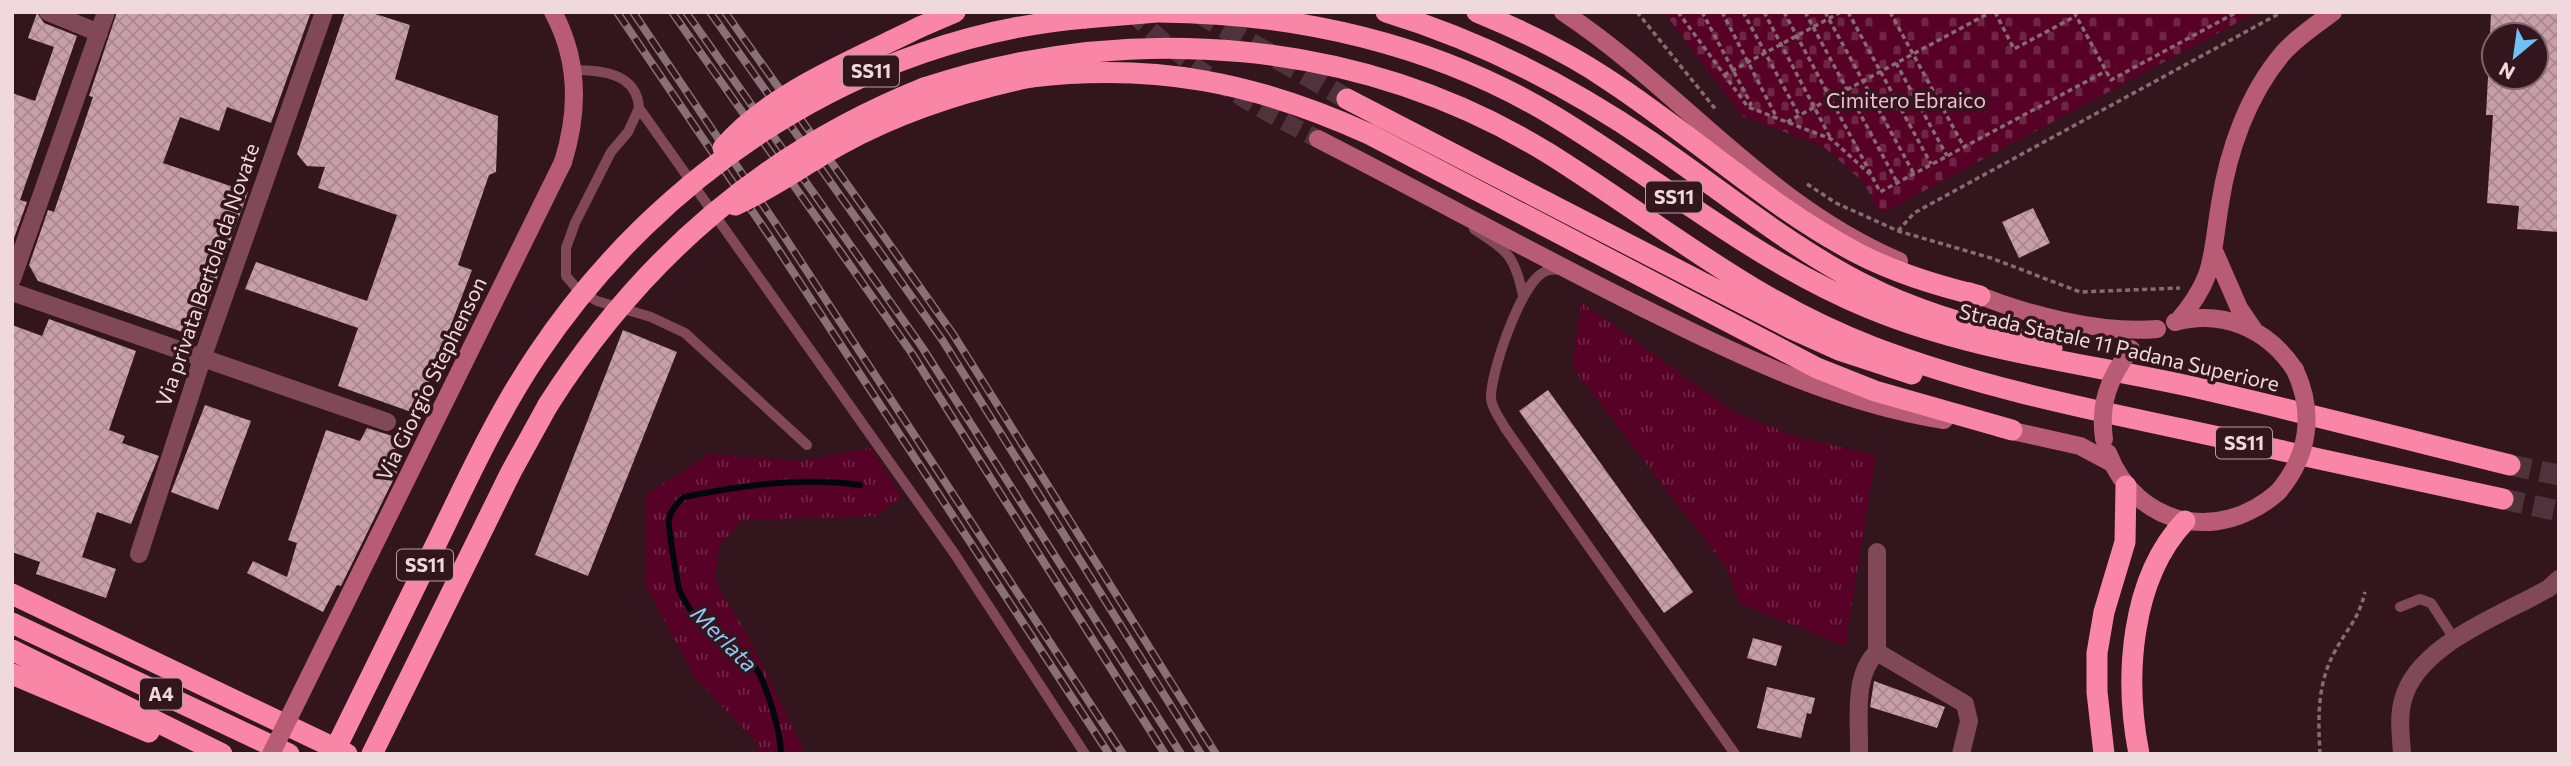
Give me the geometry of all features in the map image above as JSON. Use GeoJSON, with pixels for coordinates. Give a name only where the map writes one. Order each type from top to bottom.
{"type":"FeatureCollection","features":[{"type":"Feature","properties":{"kind":"highway"},"geometry":{"type":"LineString","coordinates":[[686,190],[734,135],[770,107],[877,48],[955,12]]}},
{"type":"Feature","properties":{"kind":"highway","name":"Strada Statale 11 Padana Superiore"},"geometry":{"type":"LineString","coordinates":[[333,754],[467,478],[522,378],[586,289],[653,218],[714,166],[806,103],[876,69],[990,31],[1085,18],[1158,12],[1224,14],[1314,26],[1426,56],[1492,84],[1549,113],[1741,242],[1841,296],[1905,321],[1983,345],[2192,387],[2510,465]]}},
{"type":"Feature","properties":{"kind":"highway"},"geometry":{"type":"LineString","coordinates":[[1386,12],[1458,36],[1567,89],[1652,143],[1778,234],[1890,297],[1966,324],[2192,387]]}},
{"type":"Feature","properties":{"kind":"highway"},"geometry":{"type":"LineString","coordinates":[[1477,12],[1546,44],[1610,81],[1773,200],[1842,244],[1907,275],[1980,296]]}},
{"type":"Feature","properties":{"kind":"highway","name":"SS11"},"geometry":{"type":"LineString","coordinates":[[372,754],[492,509],[548,404],[613,313],[662,259],[708,217],[826,132],[898,99],[954,79],[1021,61],[1119,49],[1201,48],[1272,54],[1343,68],[1414,89],[1482,118],[1545,152],[1720,270],[1809,319],[1874,348],[2054,402],[2503,499]]}},
{"type":"Feature","properties":{"kind":"highway"},"geometry":{"type":"LineString","coordinates":[[708,217],[765,192],[874,127],[972,90],[1031,77],[1090,72],[1176,75],[1264,93],[1332,117],[1784,353],[1875,391],[2012,430]]}},
{"type":"Feature","properties":{"kind":"highway"},"geometry":{"type":"LineString","coordinates":[[1347,99],[1711,288],[1827,345],[1905,373],[2054,402]]}},
{"type":"Feature","properties":{"kind":"highway"},"geometry":{"type":"LineString","coordinates":[[2105,754],[2096,692],[2097,653],[2104,612],[2125,542],[2126,486]]}},
{"type":"Feature","properties":{"kind":"highway"},"geometry":{"type":"LineString","coordinates":[[2139,754],[2133,689],[2136,632],[2156,559],[2163,546],[2185,521]]}},
{"type":"Feature","properties":{"kind":"highway"},"geometry":{"type":"LineString","coordinates":[[12,594],[347,754]]}},
{"type":"Feature","properties":{"kind":"highway","name":"A4"},"geometry":{"type":"LineString","coordinates":[[12,623],[289,754]]}},
{"type":"Feature","properties":{"kind":"highway","name":"A4"},"geometry":{"type":"LineString","coordinates":[[12,650],[222,754]]}},
{"type":"Feature","properties":{"kind":"highway"},"geometry":{"type":"LineString","coordinates":[[12,674],[198,754]]}},
{"type":"Feature","properties":{"kind":"street"},"geometry":{"type":"LineString","coordinates":[[48,12],[99,33]]}},
{"type":"Feature","properties":{"kind":"street"},"geometry":{"type":"LineString","coordinates":[[12,279],[106,12]]}},
{"type":"Feature","properties":{"kind":"street","name":"Via privata Bertola da Novate"},"geometry":{"type":"LineString","coordinates":[[139,554],[203,356],[324,12]]}},
{"type":"Feature","properties":{"kind":"street","name":"Via Giorgio Stephenson"},"geometry":{"type":"LineString","coordinates":[[271,754],[563,162],[574,110],[574,70],[553,12]]}},
{"type":"Feature","properties":{"kind":"street"},"geometry":{"type":"LineString","coordinates":[[1563,12],[1619,51],[1740,160],[1800,206],[1881,253],[1980,296],[2106,330],[2157,329]]}},
{"type":"Feature","properties":{"kind":"street"},"geometry":{"type":"LineString","coordinates":[[2178,321],[2193,304],[2208,277],[2215,252],[2226,174],[2257,92],[2284,51],[2333,12]]}},
{"type":"Feature","properties":{"kind":"street"},"geometry":{"type":"LineString","coordinates":[[1318,139],[1574,273],[1790,378],[1885,407],[2012,430],[2080,446],[2112,463]]}},
{"type":"Feature","properties":{"kind":"street"},"geometry":{"type":"LineString","coordinates":[[2215,252],[2234,298],[2255,330],[2277,347],[2295,370],[2306,401],[2307,433],[2299,462],[2278,492],[2257,509],[2232,519],[2205,523],[2185,521],[2146,504],[2126,486],[2112,463],[2104,439],[2102,418],[2107,391],[2118,366],[2130,349],[2157,329],[2178,321],[2216,318],[2255,330]]}},
{"type":"Feature","properties":{"kind":"street"},"geometry":{"type":"LineString","coordinates":[[12,292],[387,422]]}},
{"type":"Feature","properties":{"kind":"street"},"geometry":{"type":"LineString","coordinates":[[1859,754],[1860,691],[1868,665],[1877,652],[1878,552]]}},
{"type":"Feature","properties":{"kind":"street"},"geometry":{"type":"LineString","coordinates":[[2402,754],[2402,701],[2410,679],[2424,661],[2455,640],[2549,588],[2559,579]]}},
{"type":"Feature","properties":{"kind":"street"},"geometry":{"type":"LineString","coordinates":[[1877,652],[1965,704],[1969,721],[1961,754]]}},
{"type":"Feature","properties":{"kind":"street"},"geometry":{"type":"LineString","coordinates":[[2096,692],[2096,754]]}},
{"type":"Feature","properties":{"kind":"lane"},"geometry":{"type":"LineString","coordinates":[[574,70],[604,70],[614,74],[633,89],[639,108],[954,553],[1085,754]]}},
{"type":"Feature","properties":{"kind":"lane"},"geometry":{"type":"LineString","coordinates":[[639,108],[628,132],[611,152],[575,223],[566,248],[566,276],[578,290],[597,301],[651,317],[685,333],[807,445]]}},
{"type":"Feature","properties":{"kind":"lane"},"geometry":{"type":"LineString","coordinates":[[1417,190],[1511,256],[1517,265],[1523,295]]}},
{"type":"Feature","properties":{"kind":"lane"},"geometry":{"type":"LineString","coordinates":[[1574,273],[1549,270],[1539,274],[1523,295],[1492,383],[1491,402],[1505,428],[1735,754]]}},
{"type":"Feature","properties":{"kind":"lane"},"geometry":{"type":"LineString","coordinates":[[2400,607],[2420,599],[2431,603],[2455,640]]}},
{"type":"Feature","properties":{"kind":"path"},"geometry":{"type":"LineString","coordinates":[[1637,12],[1723,117]]}},
{"type":"Feature","properties":{"kind":"path"},"geometry":{"type":"LineString","coordinates":[[1678,12],[1748,107],[1831,139]]}},
{"type":"Feature","properties":{"kind":"path"},"geometry":{"type":"LineString","coordinates":[[1702,12],[1751,104],[1748,107]]}},
{"type":"Feature","properties":{"kind":"path"},"geometry":{"type":"LineString","coordinates":[[1722,12],[1777,118]]}},
{"type":"Feature","properties":{"kind":"path"},"geometry":{"type":"LineString","coordinates":[[1743,12],[1799,115]]}},
{"type":"Feature","properties":{"kind":"path"},"geometry":{"type":"LineString","coordinates":[[1764,12],[1831,139],[1871,176]]}},
{"type":"Feature","properties":{"kind":"path"},"geometry":{"type":"LineString","coordinates":[[1784,12],[1880,192],[2106,71]]}},
{"type":"Feature","properties":{"kind":"path"},"geometry":{"type":"LineString","coordinates":[[1805,12],[1897,182]]}},
{"type":"Feature","properties":{"kind":"path"},"geometry":{"type":"LineString","coordinates":[[1825,12],[1914,174]]}},
{"type":"Feature","properties":{"kind":"path"},"geometry":{"type":"LineString","coordinates":[[1724,75],[1841,12]]}},
{"type":"Feature","properties":{"kind":"path"},"geometry":{"type":"LineString","coordinates":[[1848,12],[1931,164]]}},
{"type":"Feature","properties":{"kind":"path"},"geometry":{"type":"LineString","coordinates":[[1890,12],[1964,147]]}},
{"type":"Feature","properties":{"kind":"path"},"geometry":{"type":"LineString","coordinates":[[1787,122],[1993,12],[2014,49],[2075,14],[2111,80],[2237,12]]}},
{"type":"Feature","properties":{"kind":"path"},"geometry":{"type":"LineString","coordinates":[[1898,231],[1914,213],[2282,12]]}},
{"type":"Feature","properties":{"kind":"path"},"geometry":{"type":"LineString","coordinates":[[1896,63],[1947,156]]}},
{"type":"Feature","properties":{"kind":"path"},"geometry":{"type":"LineString","coordinates":[[1804,182],[1836,203],[1898,231],[1991,258],[2080,292],[2165,291],[2208,277]]}},
{"type":"Feature","properties":{"kind":"path"},"geometry":{"type":"LineString","coordinates":[[2320,754],[2318,712],[2325,673],[2340,642],[2360,617],[2365,592]]}},
{"type":"Feature","properties":{"kind":"green space","name":"Cimitero Ebraico"},"geometry":{"type":"Polygon","coordinates":[[[1664,12],[2257,12],[1881,214],[1863,182],[1824,147],[1742,116],[1664,12]]]}},
{"type":"Feature","properties":{"kind":"green space"},"geometry":{"type":"Polygon","coordinates":[[[1581,302],[1734,412],[1800,438],[1876,455],[1845,646],[1739,603],[1727,569],[1572,367],[1581,302]]]}},
{"type":"Feature","properties":{"kind":"green space"},"geometry":{"type":"Polygon","coordinates":[[[870,448],[902,496],[876,516],[742,520],[719,546],[715,582],[743,627],[806,754],[757,754],[757,743],[695,678],[646,586],[646,495],[709,454],[801,461],[870,448]]]}},
{"type":"Feature","properties":{"kind":"building"},"geometry":{"type":"Polygon","coordinates":[[[117,12],[311,12],[271,123],[227,107],[219,131],[180,117],[163,163],[248,192],[200,325],[185,333],[38,281],[29,265],[48,210],[54,212],[93,97],[89,96],[117,12]]]}},
{"type":"Feature","properties":{"kind":"building"},"geometry":{"type":"Polygon","coordinates":[[[345,12],[369,12],[410,25],[395,79],[498,116],[496,172],[489,175],[458,265],[472,270],[417,414],[338,386],[358,328],[245,289],[256,262],[367,301],[397,215],[318,188],[325,167],[307,166],[297,154],[345,12]]]}},
{"type":"Feature","properties":{"kind":"building"},"geometry":{"type":"Polygon","coordinates":[[[2491,12],[2559,12],[2559,232],[2517,229],[2519,206],[2487,203],[2493,115],[2486,115],[2487,91],[2550,91],[2550,21],[2491,21],[2491,12]]]}},
{"type":"Feature","properties":{"kind":"building"},"geometry":{"type":"Polygon","coordinates":[[[37,13],[44,23],[77,36],[20,200],[27,202],[14,238],[12,93],[35,101],[54,47],[28,38],[37,13]]]}},
{"type":"Feature","properties":{"kind":"building"},"geometry":{"type":"Polygon","coordinates":[[[2033,208],[2050,243],[2019,258],[2002,222],[2033,208]]]}},
{"type":"Feature","properties":{"kind":"building"},"geometry":{"type":"Polygon","coordinates":[[[49,319],[136,351],[109,430],[125,436],[122,443],[159,456],[131,524],[97,512],[82,557],[116,569],[106,598],[36,574],[40,562],[12,552],[12,325],[42,336],[49,319]]]}},
{"type":"Feature","properties":{"kind":"building"},"geometry":{"type":"Polygon","coordinates":[[[623,330],[677,352],[588,576],[535,555],[623,330]]]}},
{"type":"Feature","properties":{"kind":"building"},"geometry":{"type":"Polygon","coordinates":[[[1548,390],[1693,592],[1664,613],[1519,411],[1548,390]]]}},
{"type":"Feature","properties":{"kind":"building"},"geometry":{"type":"Polygon","coordinates":[[[205,405],[251,421],[218,510],[171,492],[205,405]]]}},
{"type":"Feature","properties":{"kind":"building"},"geometry":{"type":"Polygon","coordinates":[[[367,428],[402,439],[395,458],[403,460],[341,586],[337,585],[323,612],[247,573],[253,561],[287,577],[297,543],[288,540],[326,430],[360,441],[367,428]]]}},
{"type":"Feature","properties":{"kind":"building"},"geometry":{"type":"Polygon","coordinates":[[[1753,638],[1782,646],[1776,666],[1747,658],[1753,638]]]}},
{"type":"Feature","properties":{"kind":"building"},"geometry":{"type":"Polygon","coordinates":[[[1874,681],[1945,707],[1937,728],[1870,707],[1874,681]]]}},
{"type":"Feature","properties":{"kind":"building"},"geometry":{"type":"Polygon","coordinates":[[[1767,687],[1815,698],[1811,714],[1807,713],[1801,738],[1757,728],[1767,687]]]}},
{"type":"Feature","properties":{"kind":"waterway","name":"Merlata"},"geometry":{"type":"LineString","coordinates":[[781,754],[779,734],[760,675],[743,653],[698,619],[680,592],[670,516],[684,497],[728,489],[794,482],[860,485]]}},
{"type":"Feature","properties":{"kind":"tunnel"},"geometry":{"type":"LineString","coordinates":[[1131,12],[1176,51],[1220,83],[1318,139]]}},
{"type":"Feature","properties":{"kind":"tunnel"},"geometry":{"type":"LineString","coordinates":[[1197,12],[1347,99]]}},
{"type":"Feature","properties":{"kind":"tunnel"},"geometry":{"type":"LineString","coordinates":[[2510,465],[2559,475]]}},
{"type":"Feature","properties":{"kind":"tunnel"},"geometry":{"type":"LineString","coordinates":[[2503,499],[2559,511]]}},
{"type":"Feature","properties":{"kind":"railway"},"geometry":{"type":"LineString","coordinates":[[617,12],[774,243],[1109,754]]}},
{"type":"Feature","properties":{"kind":"railway"},"geometry":{"type":"LineString","coordinates":[[633,12],[784,236],[1123,754]]}},
{"type":"Feature","properties":{"kind":"railway"},"geometry":{"type":"LineString","coordinates":[[672,12],[911,352],[1165,754]]}},
{"type":"Feature","properties":{"kind":"railway"},"geometry":{"type":"LineString","coordinates":[[686,12],[922,347],[1181,754]]}},
{"type":"Feature","properties":{"kind":"railway"},"geometry":{"type":"LineString","coordinates":[[710,12],[943,341],[1201,754]]}},
{"type":"Feature","properties":{"kind":"railway"},"geometry":{"type":"LineString","coordinates":[[725,12],[953,334],[1216,754]]}}]}
